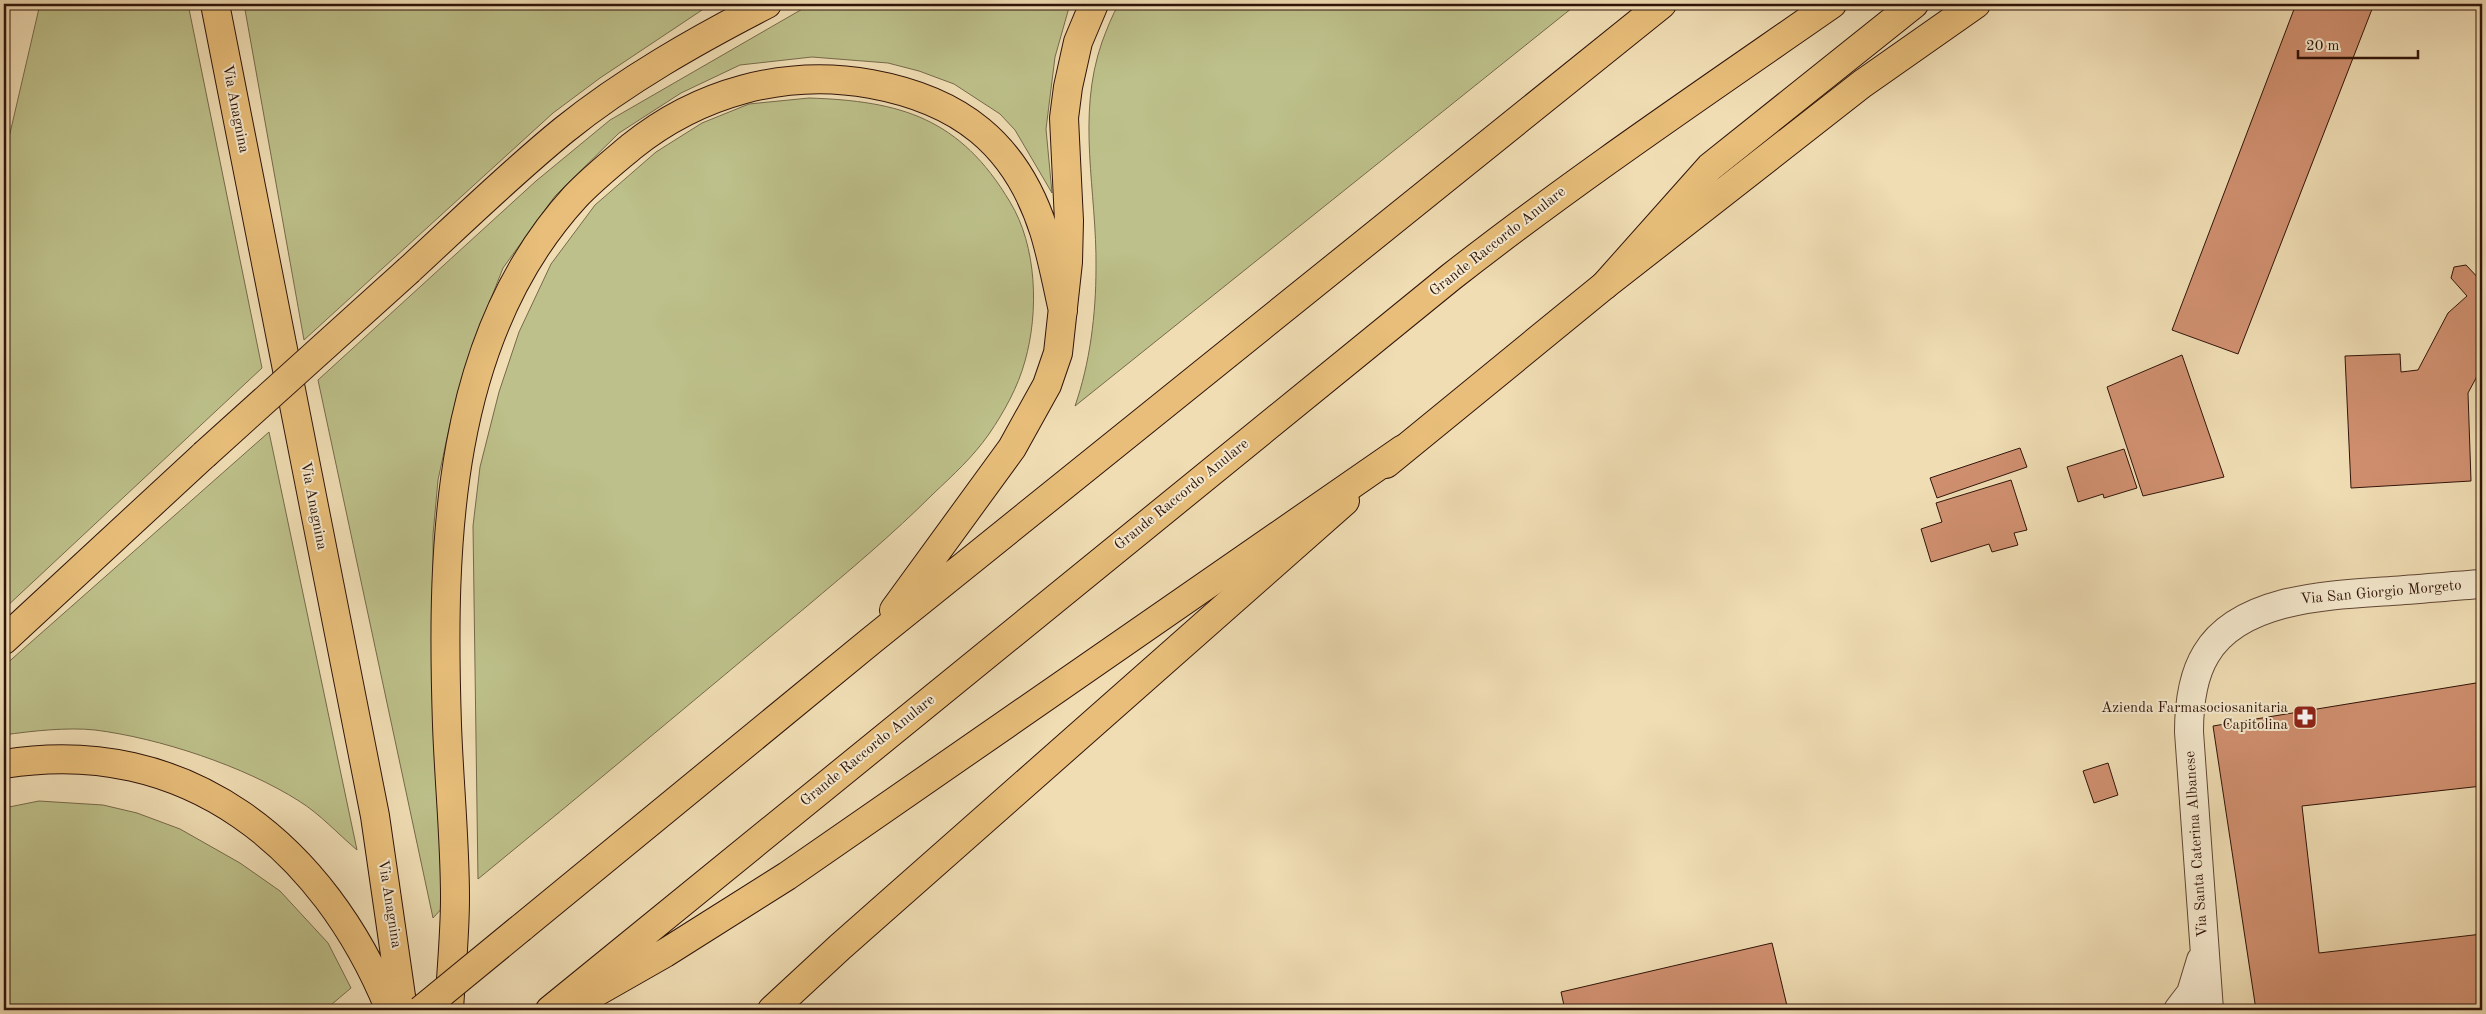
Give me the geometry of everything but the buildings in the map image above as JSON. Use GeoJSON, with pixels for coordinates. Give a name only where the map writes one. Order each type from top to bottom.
{"type":"FeatureCollection","features":[{"type":"Feature","properties":{"kind":"main road","name":"Via Anagnina"},"geometry":{"type":"LineString","coordinates":[[215,4],[375,816],[403,1010]]}},
{"type":"Feature","properties":{"kind":"main road"},"geometry":{"type":"LineString","coordinates":[[4,640],[204,455],[565,129],[638,78],[710,33],[767,4]]}},
{"type":"Feature","properties":{"kind":"main road"},"geometry":{"type":"LineString","coordinates":[[872,640],[1012,448],[1047,385],[1058,353],[1068,262],[1069,221],[1065,157],[1065,110],[1071,66],[1078,42],[1094,4]]}},
{"type":"Feature","properties":{"kind":"main road"},"geometry":{"type":"LineString","coordinates":[[422,1010],[872,640],[1662,4]]}},
{"type":"Feature","properties":{"kind":"main road","name":"Grande Raccordo Anulare"},"geometry":{"type":"LineString","coordinates":[[550,1010],[1451,276],[1604,162],[1832,4]]}},
{"type":"Feature","properties":{"kind":"main road"},"geometry":{"type":"LineString","coordinates":[[1605,285],[1710,167],[1914,4]]}},
{"type":"Feature","properties":{"kind":"main road"},"geometry":{"type":"LineString","coordinates":[[772,1010],[840,947],[1403,449],[1605,285],[1890,63],[1976,4]]}},
{"type":"Feature","properties":{"kind":"main road"},"geometry":{"type":"LineString","coordinates":[[449,1010],[456,898],[447,723],[446,630],[456,473],[475,384],[488,341],[504,304],[536,248],[574,198],[601,172],[645,136],[673,118],[710,99],[765,85],[809,78],[858,82],[898,90],[952,111],[980,129],[1001,149],[1017,172],[1035,207],[1044,233],[1064,311]]}},
{"type":"Feature","properties":{"kind":"main road"},"geometry":{"type":"LineString","coordinates":[[565,1010],[665,953],[787,876],[1403,449]]}},
{"type":"Feature","properties":{"kind":"main road"},"geometry":{"type":"LineString","coordinates":[[4,764],[60,760],[115,764],[165,776],[214,797],[238,811],[281,846],[319,885],[361,952],[390,1010]]}},
{"type":"Feature","properties":{"kind":"street","name":"Via San Giorgio Morgeto"},"geometry":{"type":"LineString","coordinates":[[2206,653],[2220,638],[2245,619],[2293,601],[2343,594],[2482,584]]}},
{"type":"Feature","properties":{"kind":"street","name":"Via Santa Caterina Albanese"},"geometry":{"type":"LineString","coordinates":[[2206,653],[2193,688],[2189,732],[2209,1010]]}},
{"type":"Feature","properties":{"kind":"street","name":"Via Santa Caterina Albanese"},"geometry":{"type":"LineString","coordinates":[[2178,1010],[2190,993],[2205,949]]}},
{"type":"Feature","properties":{"kind":"green space"},"geometry":{"type":"Polygon","coordinates":[[[40,4],[188,4],[262,368],[4,609],[4,159],[40,4]]]}},
{"type":"Feature","properties":{"kind":"green space"},"geometry":{"type":"Polygon","coordinates":[[[244,4],[525,4],[588,9],[667,4],[711,4],[600,78],[553,113],[304,340],[244,4]]]}},
{"type":"Feature","properties":{"kind":"green space"},"geometry":{"type":"Polygon","coordinates":[[[811,4],[1070,4],[1055,57],[1046,129],[1052,193],[1015,130],[1000,114],[954,84],[919,71],[888,63],[812,57],[740,65],[681,93],[619,133],[555,196],[503,268],[479,329],[450,424],[438,480],[433,535],[434,744],[445,905],[433,918],[318,380],[536,181],[610,120],[811,4]]]}},
{"type":"Feature","properties":{"kind":"green space"},"geometry":{"type":"Polygon","coordinates":[[[1119,4],[1577,4],[1075,406],[1088,356],[1096,285],[1089,126],[1090,98],[1094,70],[1102,42],[1119,4]]]}},
{"type":"Feature","properties":{"kind":"green space"},"geometry":{"type":"Polygon","coordinates":[[[809,98],[872,104],[900,110],[925,120],[949,133],[970,151],[991,174],[1019,219],[1026,239],[1033,280],[1032,322],[1025,361],[1019,380],[995,426],[983,442],[962,466],[902,523],[855,566],[478,879],[473,526],[480,467],[499,392],[519,332],[551,264],[595,205],[656,152],[702,123],[749,104],[809,98]]]}},
{"type":"Feature","properties":{"kind":"green space"},"geometry":{"type":"Polygon","coordinates":[[[269,432],[357,850],[322,818],[299,801],[253,776],[200,755],[146,740],[95,730],[61,729],[4,735],[4,666],[269,432]]]}},
{"type":"Feature","properties":{"kind":"green space"},"geometry":{"type":"Polygon","coordinates":[[[39,801],[103,805],[137,813],[180,829],[240,863],[280,891],[328,943],[351,988],[325,1010],[4,1010],[4,808],[39,801]]]}},
{"type":"Feature","properties":{"kind":"place","name":"Azienda Farmasociosanitaria Capitolina"},"geometry":{"type":"Point","coordinates":[2305,717]}}]}
